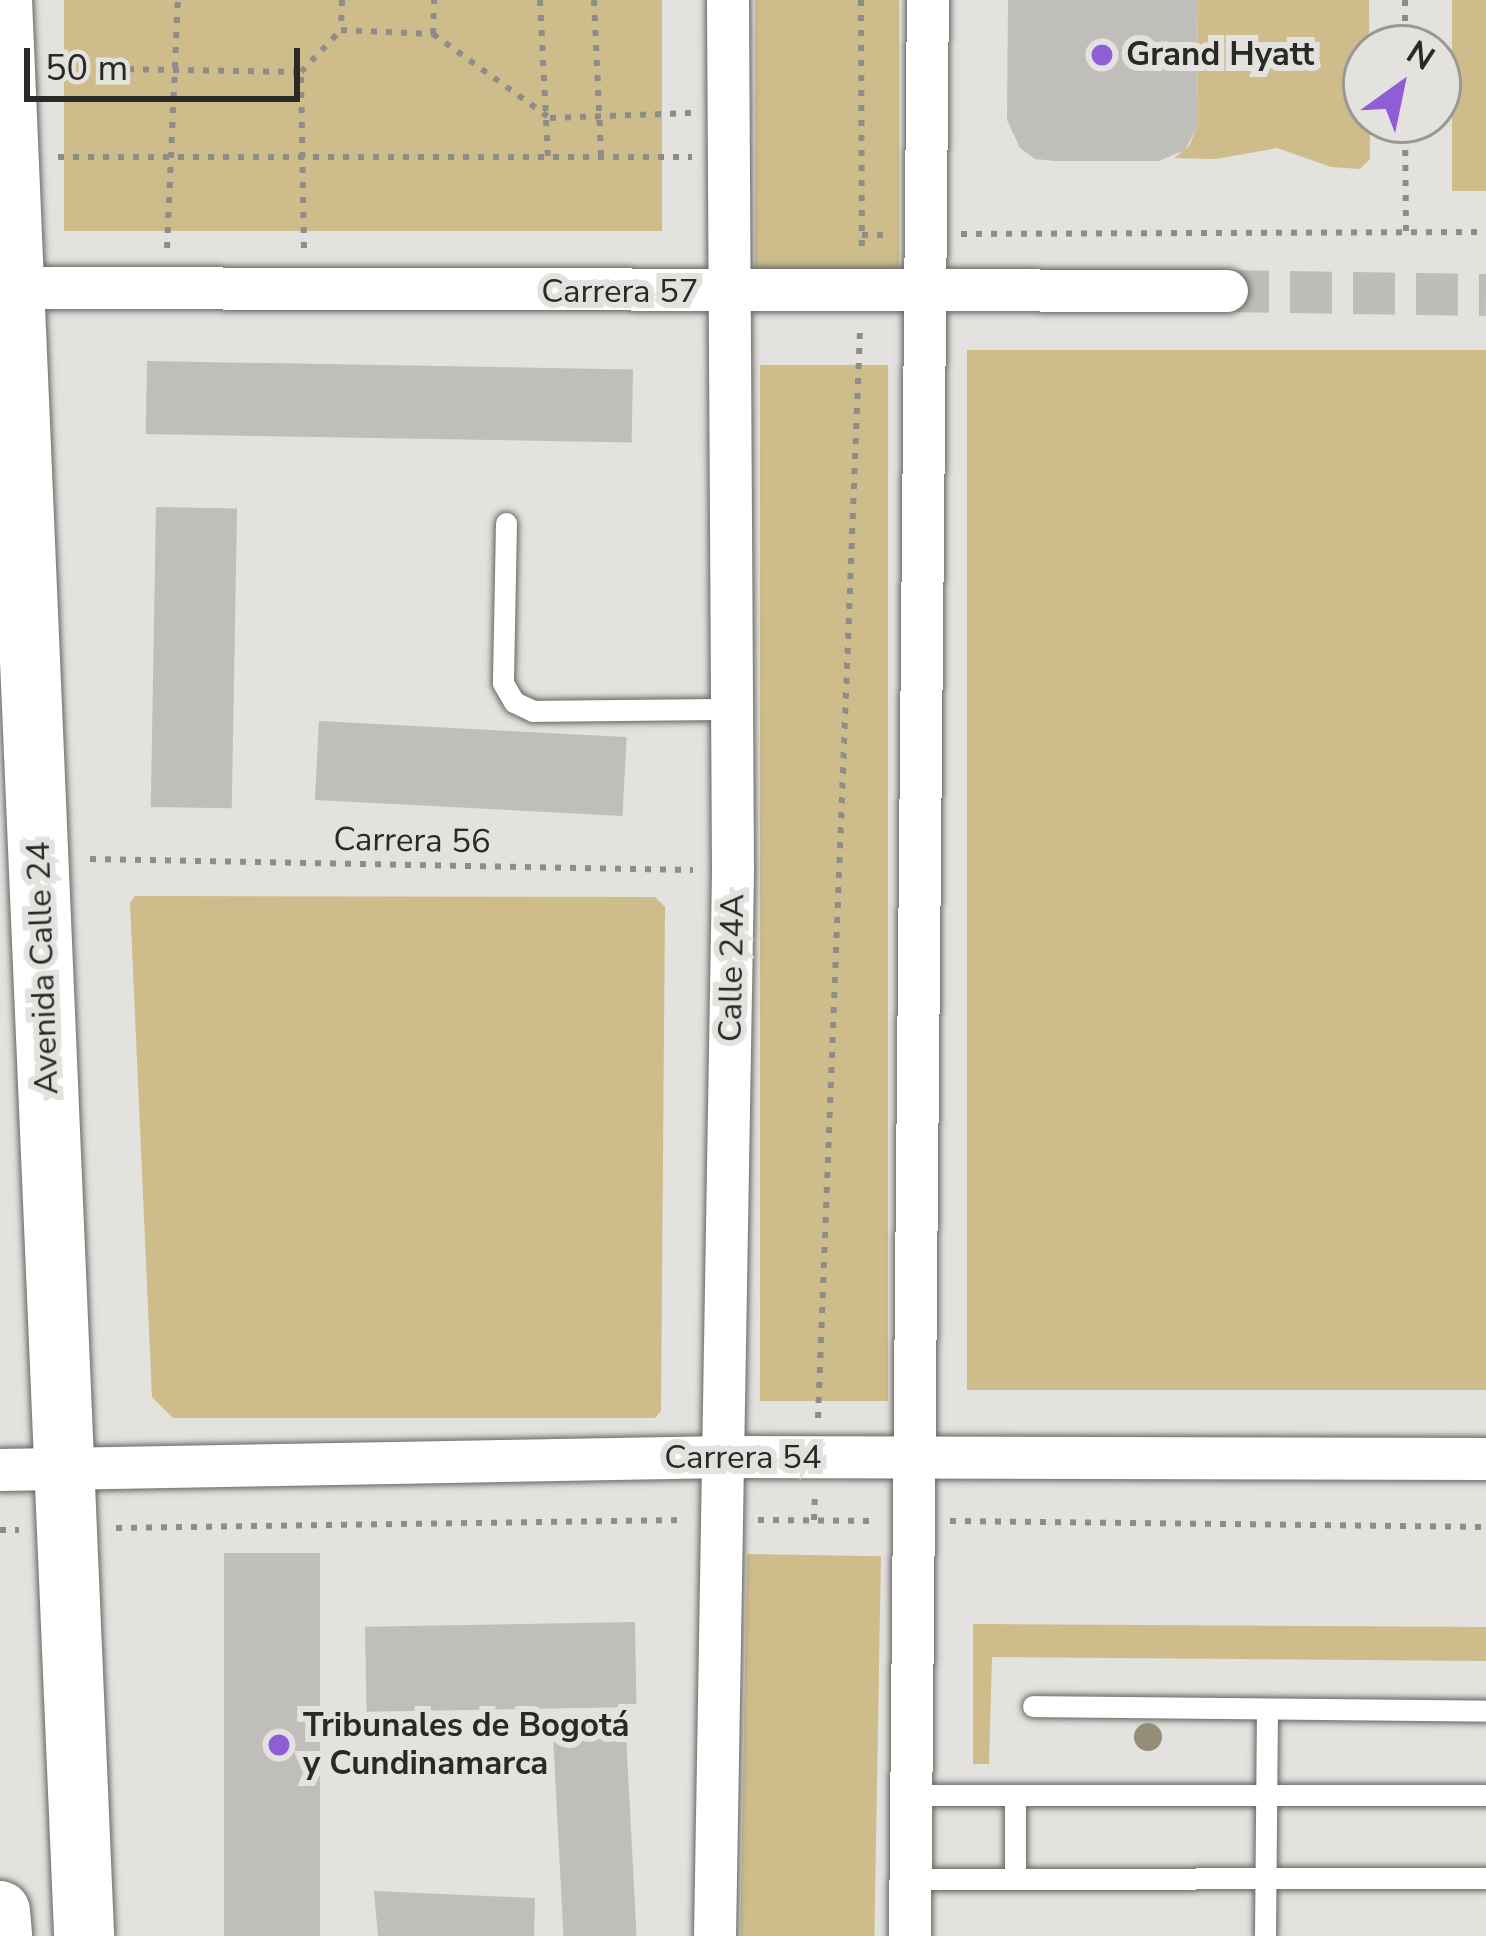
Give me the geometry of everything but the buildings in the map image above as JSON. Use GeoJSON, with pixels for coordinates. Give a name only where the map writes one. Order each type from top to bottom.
{"type":"FeatureCollection","features":[{"type":"Feature","properties":{"kind":"main road","name":"Avenida Calle 24"},"geometry":{"type":"LineString","coordinates":[[2,0],[84,1936]]}},
{"type":"Feature","properties":{"kind":"main road"},"geometry":{"type":"LineString","coordinates":[[0,1911],[2,1936]]}},
{"type":"Feature","properties":{"kind":"street","name":"Calle 24A"},"geometry":{"type":"LineString","coordinates":[[715,1936],[734,871],[728,0]]}},
{"type":"Feature","properties":{"kind":"street"},"geometry":{"type":"LineString","coordinates":[[910,1936],[928,0]]}},
{"type":"Feature","properties":{"kind":"street","name":"Carrera 57"},"geometry":{"type":"LineString","coordinates":[[14,288],[1227,291]]}},
{"type":"Feature","properties":{"kind":"street","name":"Carrera 54"},"geometry":{"type":"LineString","coordinates":[[0,1470],[727,1456],[1486,1460]]}},
{"type":"Feature","properties":{"kind":"lane"},"geometry":{"type":"LineString","coordinates":[[506,523],[503,683],[514,702],[533,711],[733,709]]}},
{"type":"Feature","properties":{"kind":"lane"},"geometry":{"type":"LineString","coordinates":[[1033,1706],[1486,1711]]}},
{"type":"Feature","properties":{"kind":"lane"},"geometry":{"type":"LineString","coordinates":[[1264,1936],[1267,1708]]}},
{"type":"Feature","properties":{"kind":"lane"},"geometry":{"type":"LineString","coordinates":[[910,1795],[1486,1795]]}},
{"type":"Feature","properties":{"kind":"lane"},"geometry":{"type":"LineString","coordinates":[[1015,1798],[1016,1879]]}},
{"type":"Feature","properties":{"kind":"lane"},"geometry":{"type":"LineString","coordinates":[[910,1879],[1486,1878]]}},
{"type":"Feature","properties":{"kind":"path"},"geometry":{"type":"LineString","coordinates":[[165,287],[178,0]]}},
{"type":"Feature","properties":{"kind":"path"},"geometry":{"type":"LineString","coordinates":[[304,288],[301,72],[341,30],[342,0]]}},
{"type":"Feature","properties":{"kind":"path"},"geometry":{"type":"LineString","coordinates":[[433,34],[434,0]]}},
{"type":"Feature","properties":{"kind":"path"},"geometry":{"type":"LineString","coordinates":[[540,0],[550,118],[548,156]]}},
{"type":"Feature","properties":{"kind":"path"},"geometry":{"type":"LineString","coordinates":[[594,0],[601,155]]}},
{"type":"Feature","properties":{"kind":"path"},"geometry":{"type":"LineString","coordinates":[[814,1520],[862,292],[861,0]]}},
{"type":"Feature","properties":{"kind":"path"},"geometry":{"type":"LineString","coordinates":[[341,30],[433,34],[550,118],[727,112]]}},
{"type":"Feature","properties":{"kind":"path"},"geometry":{"type":"LineString","coordinates":[[52,68],[301,72]]}},
{"type":"Feature","properties":{"kind":"path"},"geometry":{"type":"LineString","coordinates":[[1406,144],[1406,232]]}},
{"type":"Feature","properties":{"kind":"path"},"geometry":{"type":"LineString","coordinates":[[54,157],[728,156]]}},
{"type":"Feature","properties":{"kind":"path"},"geometry":{"type":"LineString","coordinates":[[862,235],[1486,232]]}},
{"type":"Feature","properties":{"kind":"path","name":"Carrera 56"},"geometry":{"type":"LineString","coordinates":[[90,859],[734,871]]}},
{"type":"Feature","properties":{"kind":"path"},"geometry":{"type":"LineString","coordinates":[[124,1528],[724,1520],[1486,1527]]}},
{"type":"Feature","properties":{"kind":"shaded area"},"geometry":{"type":"Polygon","coordinates":[[[64,0],[662,0],[662,231],[64,231],[64,0]]]}},
{"type":"Feature","properties":{"kind":"shaded area"},"geometry":{"type":"Polygon","coordinates":[[[755,0],[899,0],[899,273],[755,273],[755,0]]]}},
{"type":"Feature","properties":{"kind":"shaded area"},"geometry":{"type":"Polygon","coordinates":[[[1198,0],[1369,0],[1369,24],[1342,24],[1342,144],[1370,144],[1370,159],[1360,169],[1331,167],[1277,148],[1216,159],[1174,158],[1189,146],[1197,127],[1198,0]]]}},
{"type":"Feature","properties":{"kind":"shaded area"},"geometry":{"type":"Polygon","coordinates":[[[1452,0],[1486,0],[1486,191],[1452,191],[1452,144],[1462,144],[1462,24],[1452,24],[1452,0]]]}},
{"type":"Feature","properties":{"kind":"shaded area"},"geometry":{"type":"Polygon","coordinates":[[[967,350],[1486,350],[1486,1390],[967,1390],[967,350]]]}},
{"type":"Feature","properties":{"kind":"shaded area"},"geometry":{"type":"Polygon","coordinates":[[[760,365],[888,365],[888,1401],[760,1401],[760,365]]]}},
{"type":"Feature","properties":{"kind":"shaded area"},"geometry":{"type":"Polygon","coordinates":[[[135,896],[655,897],[665,907],[661,1411],[655,1418],[173,1418],[152,1397],[130,903],[135,896]]]}},
{"type":"Feature","properties":{"kind":"shaded area"},"geometry":{"type":"Polygon","coordinates":[[[747,1554],[881,1556],[874,1936],[740,1936],[747,1554]]]}},
{"type":"Feature","properties":{"kind":"shaded area"},"geometry":{"type":"Polygon","coordinates":[[[973,1624],[1486,1627],[1486,1661],[992,1657],[989,1764],[973,1764],[973,1624]]]}},
{"type":"Feature","properties":{"kind":"tunnel"},"geometry":{"type":"LineString","coordinates":[[1227,291],[1486,295]]}},
{"type":"Feature","properties":{"kind":"place","name":"Grand Hyatt"},"geometry":{"type":"Point","coordinates":[1102,55]}},
{"type":"Feature","properties":{"kind":"place","name":"Tribunales de Bogotá y Cundinamarca"},"geometry":{"type":"Point","coordinates":[279,1745]}}]}
